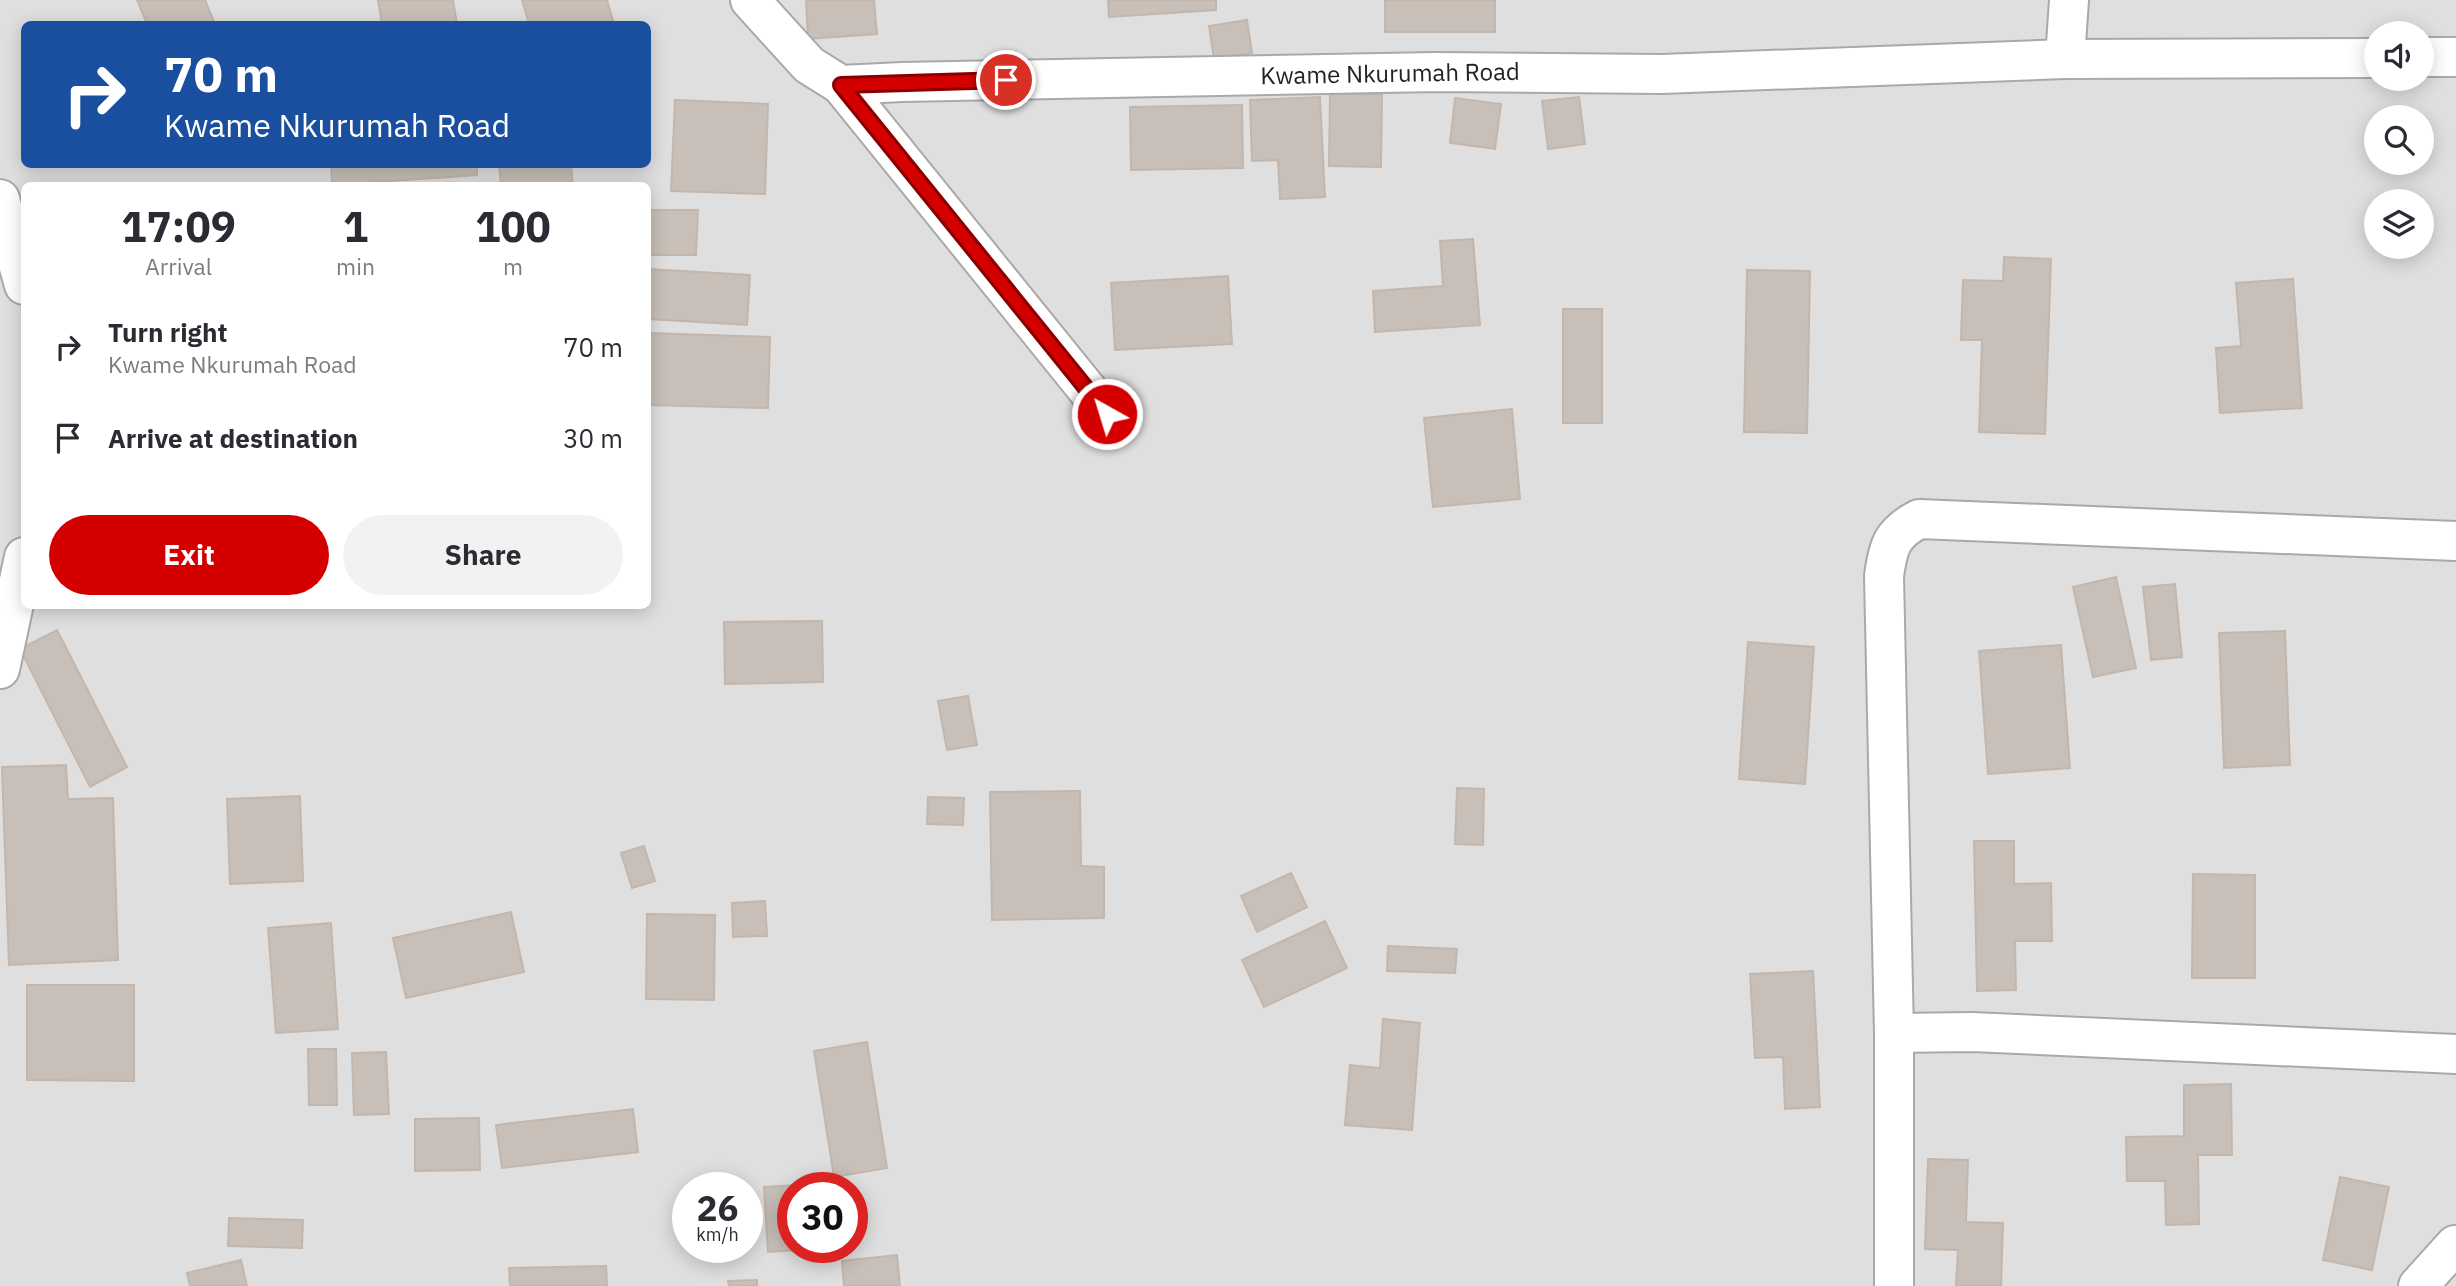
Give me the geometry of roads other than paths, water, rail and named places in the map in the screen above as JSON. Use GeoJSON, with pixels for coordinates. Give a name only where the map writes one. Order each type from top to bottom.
{"type":"FeatureCollection","features":[{"type":"Feature","properties":{"kind":"street"},"geometry":{"type":"LineString","coordinates":[[750,0],[809,65],[841,85],[1107,414]]}},
{"type":"Feature","properties":{"kind":"street"},"geometry":{"type":"LineString","coordinates":[[2065,59],[2069,0]]}},
{"type":"Feature","properties":{"kind":"street"},"geometry":{"type":"LineString","coordinates":[[2434,57],[2456,57]]}},
{"type":"Feature","properties":{"kind":"street","name":"Kwame Nkurumah Road"},"geometry":{"type":"LineString","coordinates":[[841,85],[1408,73],[1662,74],[2065,59],[2364,58]]}},
{"type":"Feature","properties":{"kind":"street"},"geometry":{"type":"LineString","coordinates":[[0,199],[21,274]]}},
{"type":"Feature","properties":{"kind":"street"},"geometry":{"type":"LineString","coordinates":[[1894,1286],[1894,1033],[1884,576],[1887,550],[1901,528],[1919,519],[2456,541]]}},
{"type":"Feature","properties":{"kind":"street"},"geometry":{"type":"LineString","coordinates":[[0,669],[21,571]]}},
{"type":"Feature","properties":{"kind":"street"},"geometry":{"type":"LineString","coordinates":[[1894,1033],[1972,1032],[2456,1054]]}},
{"type":"Feature","properties":{"kind":"street"},"geometry":{"type":"LineString","coordinates":[[2417,1286],[2456,1241]]}}]}
